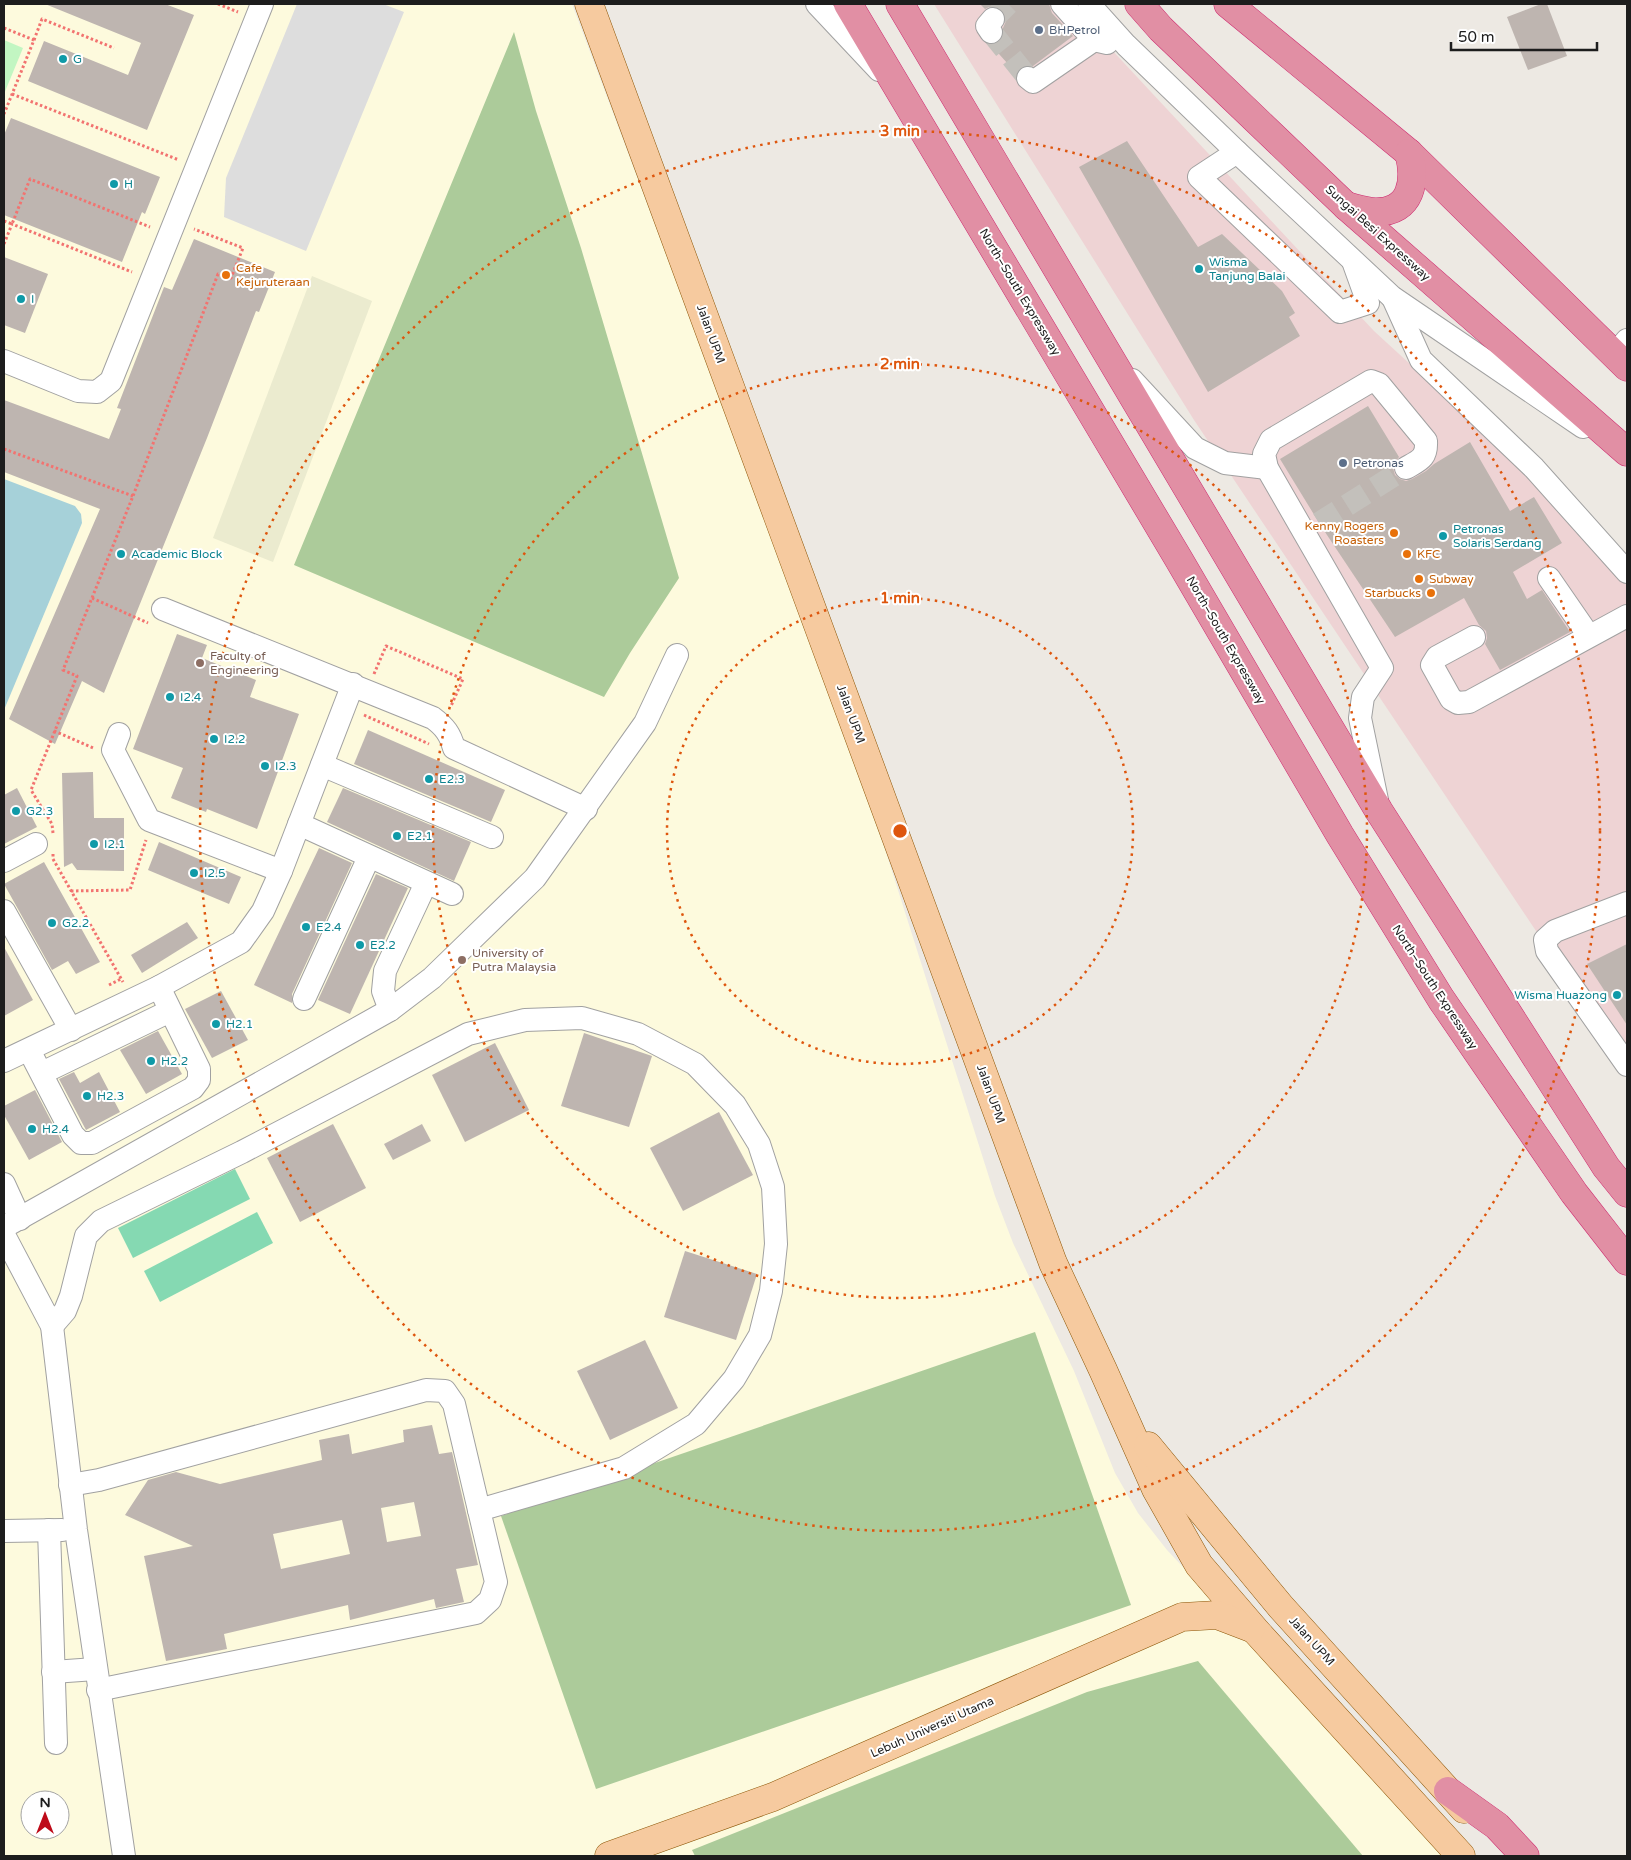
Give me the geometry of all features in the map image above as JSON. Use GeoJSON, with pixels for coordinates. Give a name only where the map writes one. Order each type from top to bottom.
{"type":"FeatureCollection","features":[{"type":"Feature","properties":{"kind":"highway","name":"North–South Expressway"},"geometry":{"type":"LineString","coordinates":[[848,4],[1168,541],[1340,835],[1441,999],[1574,1193],[1627,1261]]}},
{"type":"Feature","properties":{"kind":"highway"},"geometry":{"type":"LineString","coordinates":[[900,4],[1379,811],[1601,1159],[1627,1193]]}},
{"type":"Feature","properties":{"kind":"highway","name":"Sungai Besi Expressway"},"geometry":{"type":"LineString","coordinates":[[1139,4],[1168,36],[1346,206],[1627,452]]}},
{"type":"Feature","properties":{"kind":"highway"},"geometry":{"type":"LineString","coordinates":[[1228,4],[1410,153],[1623,354]]}},
{"type":"Feature","properties":{"kind":"highway"},"geometry":{"type":"LineString","coordinates":[[1346,206],[1376,212],[1394,209],[1405,201],[1412,186],[1414,170],[1410,153]]}},
{"type":"Feature","properties":{"kind":"highway"},"geometry":{"type":"LineString","coordinates":[[1448,1791],[1497,1826],[1525,1856]]}},
{"type":"Feature","properties":{"kind":"main road","name":"Jalan UPM"},"geometry":{"type":"LineString","coordinates":[[589,4],[1053,1263],[1156,1488],[1199,1565],[1255,1630],[1461,1856]]}},
{"type":"Feature","properties":{"kind":"main road","name":"Jalan UPM"},"geometry":{"type":"LineString","coordinates":[[1126,1419],[1281,1607],[1508,1856]]}},
{"type":"Feature","properties":{"kind":"main road","name":"Lebuh Universiti Utama"},"geometry":{"type":"LineString","coordinates":[[609,1856],[773,1797],[1182,1617],[1218,1615],[1255,1630]]}},
{"type":"Feature","properties":{"kind":"street"},"geometry":{"type":"LineString","coordinates":[[4,360],[78,391],[97,392],[111,381],[262,4]]}},
{"type":"Feature","properties":{"kind":"street"},"geometry":{"type":"LineString","coordinates":[[817,4],[902,94]]}},
{"type":"Feature","properties":{"kind":"street"},"geometry":{"type":"LineString","coordinates":[[1062,4],[1094,40],[1126,45]]}},
{"type":"Feature","properties":{"kind":"street"},"geometry":{"type":"LineString","coordinates":[[1089,4],[1126,45],[1237,152],[1392,296],[1627,457]]}},
{"type":"Feature","properties":{"kind":"street"},"geometry":{"type":"LineString","coordinates":[[1028,78],[1033,82],[1094,40]]}},
{"type":"Feature","properties":{"kind":"street"},"geometry":{"type":"LineString","coordinates":[[1237,152],[1199,176],[1340,312],[1368,303],[1353,260]]}},
{"type":"Feature","properties":{"kind":"street"},"geometry":{"type":"LineString","coordinates":[[1392,296],[1422,360],[1534,468],[1627,572]]}},
{"type":"Feature","properties":{"kind":"street"},"geometry":{"type":"LineString","coordinates":[[1112,360],[1196,448],[1225,463],[1267,468]]}},
{"type":"Feature","properties":{"kind":"street"},"geometry":{"type":"LineString","coordinates":[[1379,811],[1360,718],[1363,697],[1382,668],[1311,527],[1267,468],[1264,454],[1271,440],[1370,381],[1379,384],[1426,441],[1426,452],[1421,460],[1406,468]]}},
{"type":"Feature","properties":{"kind":"street"},"geometry":{"type":"LineString","coordinates":[[1549,578],[1589,636]]}},
{"type":"Feature","properties":{"kind":"street"},"geometry":{"type":"LineString","coordinates":[[163,609],[353,684],[433,718],[450,735],[454,748],[586,809]]}},
{"type":"Feature","properties":{"kind":"street"},"geometry":{"type":"LineString","coordinates":[[1474,637],[1437,657],[1432,664],[1451,699],[1458,703],[1469,702],[1627,616]]}},
{"type":"Feature","properties":{"kind":"street"},"geometry":{"type":"LineString","coordinates":[[4,1184],[12,1223],[390,1010],[432,978],[535,878],[586,809],[645,722],[677,654]]}},
{"type":"Feature","properties":{"kind":"street"},"geometry":{"type":"LineString","coordinates":[[4,1061],[159,987],[240,942],[263,911],[281,871],[353,684]]}},
{"type":"Feature","properties":{"kind":"street"},"geometry":{"type":"LineString","coordinates":[[119,734],[114,750],[149,820],[281,871]]}},
{"type":"Feature","properties":{"kind":"street"},"geometry":{"type":"LineString","coordinates":[[322,765],[492,837]]}},
{"type":"Feature","properties":{"kind":"street"},"geometry":{"type":"LineString","coordinates":[[299,824],[452,894]]}},
{"type":"Feature","properties":{"kind":"street"},"geometry":{"type":"LineString","coordinates":[[4,860],[47,845]]}},
{"type":"Feature","properties":{"kind":"street"},"geometry":{"type":"LineString","coordinates":[[304,999],[369,857]]}},
{"type":"Feature","properties":{"kind":"street"},"geometry":{"type":"LineString","coordinates":[[390,1010],[383,991],[384,971],[426,882]]}},
{"type":"Feature","properties":{"kind":"street"},"geometry":{"type":"LineString","coordinates":[[1627,902],[1555,931],[1545,940],[1547,951],[1627,1065]]}},
{"type":"Feature","properties":{"kind":"street"},"geometry":{"type":"LineString","coordinates":[[4,911],[71,1030]]}},
{"type":"Feature","properties":{"kind":"street"},"geometry":{"type":"LineString","coordinates":[[30,1050],[73,1135],[81,1143],[92,1143],[193,1088],[199,1080],[199,1069],[159,987]]}},
{"type":"Feature","properties":{"kind":"street"},"geometry":{"type":"LineString","coordinates":[[42,1073],[170,1011]]}},
{"type":"Feature","properties":{"kind":"street"},"geometry":{"type":"LineString","coordinates":[[52,1326],[65,1310],[71,1296],[86,1236],[101,1221],[242,1152],[468,1034],[525,1020],[582,1018],[638,1034],[696,1064],[735,1105],[759,1144],[773,1187],[776,1244],[771,1291],[760,1335],[734,1379],[696,1424],[624,1468],[479,1510]]}},
{"type":"Feature","properties":{"kind":"street"},"geometry":{"type":"LineString","coordinates":[[4,1235],[52,1326],[70,1485],[96,1680],[124,1856]]}},
{"type":"Feature","properties":{"kind":"street"},"geometry":{"type":"LineString","coordinates":[[54,1672],[96,1680],[476,1613],[490,1600],[496,1582],[454,1404],[445,1392],[426,1390],[99,1480],[70,1485]]}},
{"type":"Feature","properties":{"kind":"street"},"geometry":{"type":"LineString","coordinates":[[49,1530],[56,1743]]}},
{"type":"Feature","properties":{"kind":"street"},"geometry":{"type":"LineString","coordinates":[[4,1531],[76,1530]]}},
{"type":"Feature","properties":{"kind":"path"},"geometry":{"type":"LineString","coordinates":[[218,4],[240,12]]}},
{"type":"Feature","properties":{"kind":"path"},"geometry":{"type":"LineString","coordinates":[[4,111],[42,19],[114,48]]}},
{"type":"Feature","properties":{"kind":"path"},"geometry":{"type":"LineString","coordinates":[[4,28],[34,40]]}},
{"type":"Feature","properties":{"kind":"path"},"geometry":{"type":"LineString","coordinates":[[12,94],[180,160]]}},
{"type":"Feature","properties":{"kind":"path"},"geometry":{"type":"LineString","coordinates":[[4,244],[30,179],[63,192]]}},
{"type":"Feature","properties":{"kind":"path"},"geometry":{"type":"LineString","coordinates":[[4,221],[134,273]]}},
{"type":"Feature","properties":{"kind":"path"},"geometry":{"type":"LineString","coordinates":[[121,979],[47,845],[52,824],[31,790],[77,676],[63,670],[133,496],[218,274],[230,278]]}},
{"type":"Feature","properties":{"kind":"path"},"geometry":{"type":"LineString","coordinates":[[4,448],[133,496]]}},
{"type":"Feature","properties":{"kind":"path"},"geometry":{"type":"LineString","coordinates":[[92,598],[133,616]]}},
{"type":"Feature","properties":{"kind":"path"},"geometry":{"type":"LineString","coordinates":[[71,891],[130,890],[147,838]]}},
{"type":"Feature","properties":{"kind":"shaded area","name":"University of Putra Malaysia"},"geometry":{"type":"Polygon","coordinates":[[[4,4],[572,4],[782,562],[884,846],[995,1196],[1013,1243],[1074,1371],[1115,1473],[1138,1513],[1167,1550],[1282,1673],[1448,1856],[4,1856],[4,4]]]}},
{"type":"Feature","properties":{"kind":"shaded area"},"geometry":{"type":"Polygon","coordinates":[[[297,4],[383,4],[404,12],[306,251],[224,217],[226,178],[297,4]]]}},
{"type":"Feature","properties":{"kind":"shaded area"},"geometry":{"type":"Polygon","coordinates":[[[934,4],[1069,4],[1374,331],[1627,563],[1627,1067],[1194,420],[934,4]]]}},
{"type":"Feature","properties":{"kind":"green space"},"geometry":{"type":"Polygon","coordinates":[[[514,32],[536,111],[581,248],[679,578],[604,697],[294,565],[514,32]]]}},
{"type":"Feature","properties":{"kind":"green space"},"geometry":{"type":"Polygon","coordinates":[[[4,40],[23,48],[4,94],[4,40]]]}},
{"type":"Feature","properties":{"kind":"green space"},"geometry":{"type":"Polygon","coordinates":[[[312,276],[372,301],[273,562],[213,538],[312,276]]]}},
{"type":"Feature","properties":{"kind":"green space"},"geometry":{"type":"Polygon","coordinates":[[[235,1169],[250,1199],[133,1258],[118,1228],[235,1169]]]}},
{"type":"Feature","properties":{"kind":"green space"},"geometry":{"type":"Polygon","coordinates":[[[257,1212],[273,1243],[160,1302],[144,1271],[257,1212]]]}},
{"type":"Feature","properties":{"kind":"green space"},"geometry":{"type":"Polygon","coordinates":[[[1035,1332],[1131,1605],[596,1789],[501,1516],[1035,1332]]]}},
{"type":"Feature","properties":{"kind":"green space"},"geometry":{"type":"Polygon","coordinates":[[[1198,1661],[1363,1856],[695,1856],[692,1850],[1087,1692],[1198,1661]]]}},
{"type":"Feature","properties":{"kind":"water"},"geometry":{"type":"Polygon","coordinates":[[[4,479],[75,506],[81,514],[82,523],[4,710],[4,479]]]}},
{"type":"Feature","properties":{"kind":"building","name":"G"},"geometry":{"type":"Polygon","coordinates":[[[45,4],[165,4],[194,15],[147,130],[28,81],[44,41],[128,75],[141,43],[45,4]]]}},
{"type":"Feature","properties":{"kind":"building"},"geometry":{"type":"Polygon","coordinates":[[[980,4],[1049,4],[1052,13],[1073,36],[1033,66],[1023,66],[1016,73],[991,45],[998,43],[1003,37],[1003,28],[1006,21],[1005,14],[996,6],[985,9],[980,4]]]}},
{"type":"Feature","properties":{"kind":"building"},"geometry":{"type":"Polygon","coordinates":[[[1541,4],[1547,4],[1567,56],[1528,70],[1507,17],[1541,4]]]}},
{"type":"Feature","properties":{"kind":"building","name":"H"},"geometry":{"type":"Polygon","coordinates":[[[11,118],[160,177],[145,214],[142,212],[122,262],[4,215],[4,135],[11,118]]]}},
{"type":"Feature","properties":{"kind":"building","name":"Wisma Tanjung Balai"},"geometry":{"type":"Polygon","coordinates":[[[1127,141],[1198,247],[1222,234],[1282,291],[1295,313],[1289,317],[1300,336],[1208,392],[1079,167],[1127,141]]]}},
{"type":"Feature","properties":{"kind":"building","name":"Academic Block"},"geometry":{"type":"Polygon","coordinates":[[[194,239],[275,272],[259,312],[256,311],[104,693],[82,681],[55,744],[9,719],[100,509],[4,472],[4,400],[109,439],[121,409],[117,408],[164,287],[172,290],[194,239]]]}},
{"type":"Feature","properties":{"kind":"building","name":"I"},"geometry":{"type":"Polygon","coordinates":[[[4,257],[48,274],[25,333],[4,325],[4,257]]]}},
{"type":"Feature","properties":{"kind":"building","name":"Petronas Solaris Serdang"},"geometry":{"type":"Polygon","coordinates":[[[1368,406],[1399,457],[1393,468],[1395,475],[1400,479],[1406,481],[1412,479],[1470,442],[1510,511],[1534,497],[1562,543],[1513,572],[1527,599],[1542,590],[1570,632],[1500,670],[1485,644],[1487,638],[1486,631],[1479,625],[1464,598],[1395,637],[1321,526],[1280,459],[1368,406]]]}},
{"type":"Feature","properties":{"kind":"building"},"geometry":{"type":"Polygon","coordinates":[[[177,634],[207,645],[202,658],[256,680],[250,697],[299,714],[257,829],[207,809],[206,812],[171,798],[183,768],[133,749],[177,634]]]}},
{"type":"Feature","properties":{"kind":"building","name":"E2.3"},"geometry":{"type":"Polygon","coordinates":[[[368,730],[505,790],[491,822],[354,764],[368,730]]]}},
{"type":"Feature","properties":{"kind":"building","name":"I2.1"},"geometry":{"type":"Polygon","coordinates":[[[93,772],[94,818],[124,818],[124,871],[77,870],[72,863],[64,867],[62,773],[93,772]]]}},
{"type":"Feature","properties":{"kind":"building","name":"G2.3"},"geometry":{"type":"Polygon","coordinates":[[[17,788],[37,827],[4,844],[4,795],[17,788]]]}},
{"type":"Feature","properties":{"kind":"building","name":"E2.1"},"geometry":{"type":"Polygon","coordinates":[[[343,788],[471,842],[454,881],[327,822],[343,788]]]}},
{"type":"Feature","properties":{"kind":"building","name":"I2.5"},"geometry":{"type":"Polygon","coordinates":[[[159,842],[241,877],[229,904],[148,870],[159,842]]]}},
{"type":"Feature","properties":{"kind":"building","name":"E2.4"},"geometry":{"type":"Polygon","coordinates":[[[319,848],[352,863],[292,994],[292,1003],[254,985],[319,848]]]}},
{"type":"Feature","properties":{"kind":"building","name":"G2.2"},"geometry":{"type":"Polygon","coordinates":[[[44,862],[100,962],[76,974],[68,961],[52,970],[4,884],[44,862]]]}},
{"type":"Feature","properties":{"kind":"building","name":"E2.2"},"geometry":{"type":"Polygon","coordinates":[[[376,874],[408,888],[350,1014],[318,1000],[376,874]]]}},
{"type":"Feature","properties":{"kind":"building"},"geometry":{"type":"Polygon","coordinates":[[[187,922],[198,938],[142,973],[131,955],[187,922]]]}},
{"type":"Feature","properties":{"kind":"building","name":"Wisma Huazong"},"geometry":{"type":"Polygon","coordinates":[[[1627,944],[1627,1025],[1587,964],[1627,944]]]}},
{"type":"Feature","properties":{"kind":"building"},"geometry":{"type":"Polygon","coordinates":[[[4,947],[33,1000],[4,1016],[4,947]]]}},
{"type":"Feature","properties":{"kind":"building","name":"H2.1"},"geometry":{"type":"Polygon","coordinates":[[[221,991],[248,1040],[212,1058],[185,1009],[221,991]]]}},
{"type":"Feature","properties":{"kind":"building","name":"H2.2"},"geometry":{"type":"Polygon","coordinates":[[[158,1031],[182,1074],[146,1094],[120,1050],[158,1031]]]}},
{"type":"Feature","properties":{"kind":"building"},"geometry":{"type":"Polygon","coordinates":[[[584,1033],[652,1056],[629,1127],[561,1106],[584,1033]]]}},
{"type":"Feature","properties":{"kind":"building"},"geometry":{"type":"Polygon","coordinates":[[[495,1043],[529,1110],[465,1142],[432,1075],[495,1043]]]}},
{"type":"Feature","properties":{"kind":"building","name":"H2.3"},"geometry":{"type":"Polygon","coordinates":[[[74,1072],[80,1083],[99,1072],[120,1112],[86,1130],[59,1079],[74,1072]]]}},
{"type":"Feature","properties":{"kind":"building","name":"H2.4"},"geometry":{"type":"Polygon","coordinates":[[[35,1090],[62,1142],[29,1160],[4,1115],[4,1106],[35,1090]]]}},
{"type":"Feature","properties":{"kind":"building"},"geometry":{"type":"Polygon","coordinates":[[[719,1112],[753,1175],[683,1211],[650,1148],[719,1112]]]}},
{"type":"Feature","properties":{"kind":"building"},"geometry":{"type":"Polygon","coordinates":[[[333,1124],[366,1188],[300,1222],[267,1158],[333,1124]]]}},
{"type":"Feature","properties":{"kind":"building"},"geometry":{"type":"Polygon","coordinates":[[[422,1124],[431,1141],[393,1160],[384,1144],[422,1124]]]}},
{"type":"Feature","properties":{"kind":"building"},"geometry":{"type":"Polygon","coordinates":[[[685,1251],[757,1274],[736,1340],[664,1317],[685,1251]]]}},
{"type":"Feature","properties":{"kind":"building"},"geometry":{"type":"Polygon","coordinates":[[[645,1340],[678,1408],[610,1440],[577,1371],[645,1340]]]}},
{"type":"Feature","properties":{"kind":"building"},"geometry":{"type":"Polygon","coordinates":[[[432,1425],[439,1454],[452,1452],[478,1565],[456,1569],[464,1602],[436,1608],[434,1599],[350,1620],[348,1605],[224,1634],[227,1649],[166,1661],[144,1556],[193,1546],[125,1515],[148,1480],[176,1472],[220,1484],[322,1460],[319,1440],[349,1434],[352,1454],[404,1442],[403,1430],[432,1425]],[[414,1502],[381,1508],[387,1542],[421,1536],[414,1502]],[[342,1520],[273,1534],[281,1569],[350,1554],[342,1520]]]}},
{"type":"Feature","properties":{"kind":"tunnel"},"geometry":{"type":"LineString","coordinates":[[993,19],[1008,4]]}},
{"type":"Feature","properties":{"kind":"tunnel"},"geometry":{"type":"LineString","coordinates":[[991,32],[1028,78]]}},
{"type":"Feature","properties":{"kind":"tunnel"},"geometry":{"type":"LineString","coordinates":[[1319,523],[1406,468]]}},
{"type":"Feature","properties":{"kind":"place","name":"BHPetrol"},"geometry":{"type":"Point","coordinates":[1039,30]}},
{"type":"Feature","properties":{"kind":"place","name":"G"},"geometry":{"type":"Point","coordinates":[63,59]}},
{"type":"Feature","properties":{"kind":"place","name":"H"},"geometry":{"type":"Point","coordinates":[114,184]}},
{"type":"Feature","properties":{"kind":"place","name":"Wisma Tanjung Balai"},"geometry":{"type":"Point","coordinates":[1199,269]}},
{"type":"Feature","properties":{"kind":"place","name":"Cafe Kejuruteraan"},"geometry":{"type":"Point","coordinates":[226,275]}},
{"type":"Feature","properties":{"kind":"place","name":"I"},"geometry":{"type":"Point","coordinates":[21,299]}},
{"type":"Feature","properties":{"kind":"place","name":"Petronas"},"geometry":{"type":"Point","coordinates":[1343,463]}},
{"type":"Feature","properties":{"kind":"place","name":"Kenny Rogers Roasters"},"geometry":{"type":"Point","coordinates":[1394,533]}},
{"type":"Feature","properties":{"kind":"place","name":"Petronas Solaris Serdang"},"geometry":{"type":"Point","coordinates":[1443,536]}},
{"type":"Feature","properties":{"kind":"place","name":"Academic Block"},"geometry":{"type":"Point","coordinates":[121,554]}},
{"type":"Feature","properties":{"kind":"place","name":"KFC"},"geometry":{"type":"Point","coordinates":[1407,554]}},
{"type":"Feature","properties":{"kind":"place","name":"Subway"},"geometry":{"type":"Point","coordinates":[1419,579]}},
{"type":"Feature","properties":{"kind":"place","name":"Starbucks"},"geometry":{"type":"Point","coordinates":[1431,593]}},
{"type":"Feature","properties":{"kind":"place","name":"Faculty of Engineering"},"geometry":{"type":"Point","coordinates":[200,663]}},
{"type":"Feature","properties":{"kind":"place","name":"I2.4"},"geometry":{"type":"Point","coordinates":[170,697]}},
{"type":"Feature","properties":{"kind":"place","name":"I2.2"},"geometry":{"type":"Point","coordinates":[214,739]}},
{"type":"Feature","properties":{"kind":"place","name":"I2.3"},"geometry":{"type":"Point","coordinates":[265,766]}},
{"type":"Feature","properties":{"kind":"place","name":"E2.3"},"geometry":{"type":"Point","coordinates":[429,779]}},
{"type":"Feature","properties":{"kind":"place","name":"G2.3"},"geometry":{"type":"Point","coordinates":[16,811]}},
{"type":"Feature","properties":{"kind":"place","name":"E2.1"},"geometry":{"type":"Point","coordinates":[397,836]}},
{"type":"Feature","properties":{"kind":"place","name":"I2.1"},"geometry":{"type":"Point","coordinates":[94,844]}},
{"type":"Feature","properties":{"kind":"place","name":"I2.5"},"geometry":{"type":"Point","coordinates":[194,873]}},
{"type":"Feature","properties":{"kind":"place","name":"G2.2"},"geometry":{"type":"Point","coordinates":[52,923]}},
{"type":"Feature","properties":{"kind":"place","name":"E2.4"},"geometry":{"type":"Point","coordinates":[306,927]}},
{"type":"Feature","properties":{"kind":"place","name":"E2.2"},"geometry":{"type":"Point","coordinates":[360,945]}},
{"type":"Feature","properties":{"kind":"place","name":"University of Putra Malaysia"},"geometry":{"type":"Point","coordinates":[462,960]}},
{"type":"Feature","properties":{"kind":"place","name":"Wisma Huazong"},"geometry":{"type":"Point","coordinates":[1617,995]}},
{"type":"Feature","properties":{"kind":"place","name":"H2.1"},"geometry":{"type":"Point","coordinates":[216,1024]}},
{"type":"Feature","properties":{"kind":"place","name":"H2.2"},"geometry":{"type":"Point","coordinates":[151,1061]}},
{"type":"Feature","properties":{"kind":"place","name":"H2.3"},"geometry":{"type":"Point","coordinates":[87,1096]}},
{"type":"Feature","properties":{"kind":"place","name":"H2.4"},"geometry":{"type":"Point","coordinates":[32,1129]}}]}
